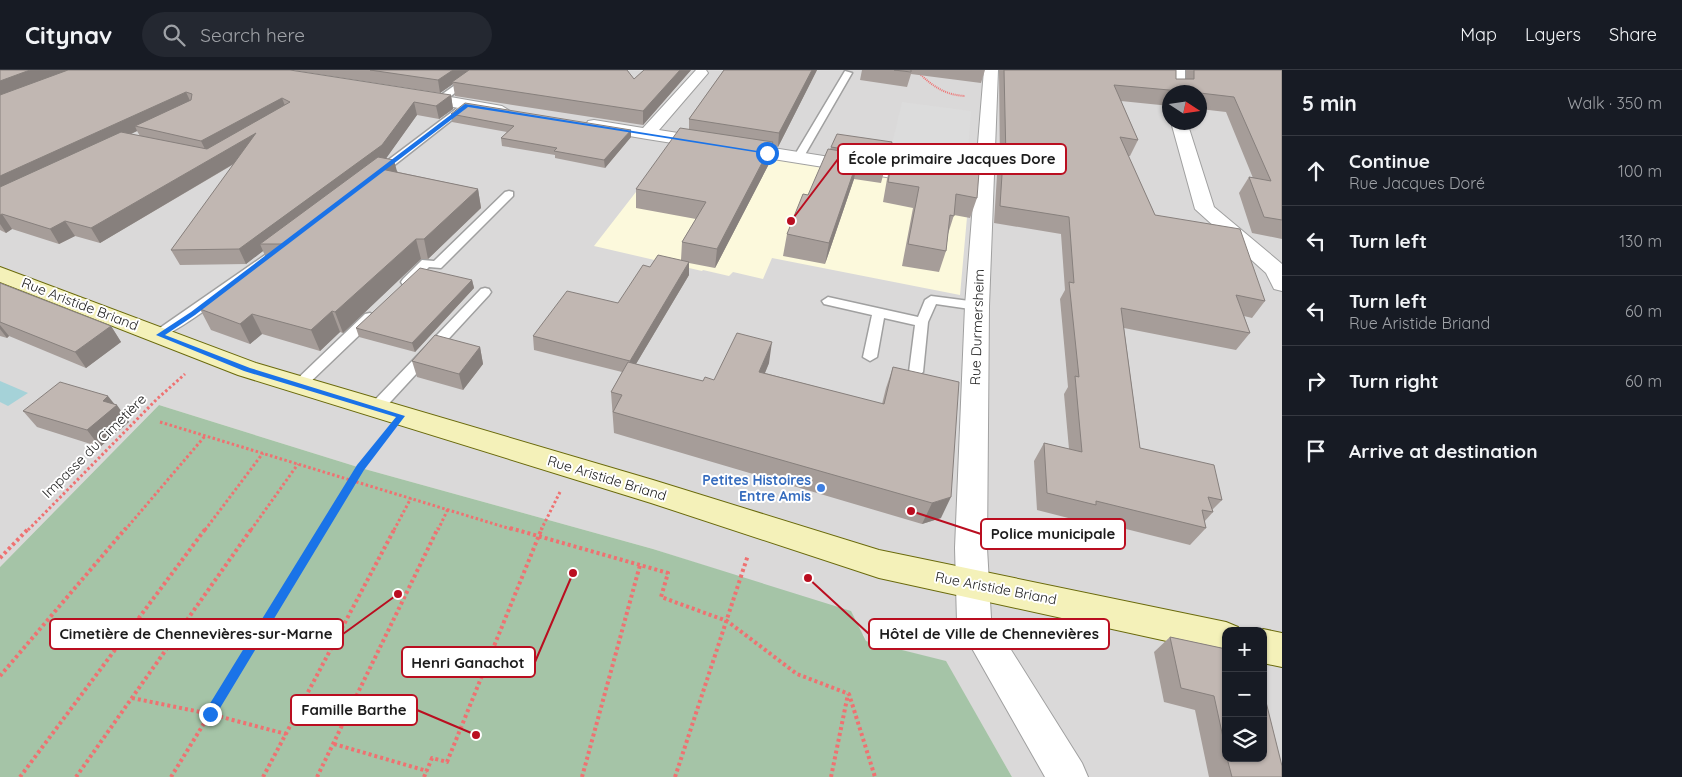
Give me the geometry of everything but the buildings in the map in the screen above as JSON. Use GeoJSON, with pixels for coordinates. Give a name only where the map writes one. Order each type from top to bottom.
{"type":"FeatureCollection","features":[{"type":"Feature","properties":{"kind":"street","name":"Rue Durmersheim"},"geometry":{"type":"LineString","coordinates":[[991,70],[977,306],[970,584],[974,622],[1068,777]]}},
{"type":"Feature","properties":{"kind":"street"},"geometry":{"type":"LineString","coordinates":[[1178,70],[1178,85]]}},
{"type":"Feature","properties":{"kind":"street"},"geometry":{"type":"LineString","coordinates":[[647,134],[701,73]]}},
{"type":"Feature","properties":{"kind":"street"},"geometry":{"type":"LineString","coordinates":[[402,94],[514,112]]}},
{"type":"Feature","properties":{"kind":"street"},"geometry":{"type":"LineString","coordinates":[[581,123],[985,187]]}},
{"type":"Feature","properties":{"kind":"street"},"geometry":{"type":"LineString","coordinates":[[1181,130],[1205,209],[1276,270],[1282,284]]}},
{"type":"Feature","properties":{"kind":"street","name":"Rue Aristide Briand"},"geometry":{"type":"LineString","coordinates":[[0,274],[247,369],[572,467],[878,564],[1222,637]]}},
{"type":"Feature","properties":{"kind":"street"},"geometry":{"type":"LineString","coordinates":[[1267,647],[1282,650]]}},
{"type":"Feature","properties":{"kind":"lane"},"geometry":{"type":"LineString","coordinates":[[440,100],[481,70]]}},
{"type":"Feature","properties":{"kind":"lane"},"geometry":{"type":"LineString","coordinates":[[798,158],[848,73]]}},
{"type":"Feature","properties":{"kind":"lane"},"geometry":{"type":"LineString","coordinates":[[373,176],[467,105]]}},
{"type":"Feature","properties":{"kind":"lane"},"geometry":{"type":"LineString","coordinates":[[398,290],[426,263],[437,266],[509,194]]}},
{"type":"Feature","properties":{"kind":"lane"},"geometry":{"type":"LineString","coordinates":[[159,335],[193,313],[287,242]]}},
{"type":"Feature","properties":{"kind":"lane"},"geometry":{"type":"LineString","coordinates":[[388,412],[485,292]]}},
{"type":"Feature","properties":{"kind":"lane"},"geometry":{"type":"LineString","coordinates":[[916,372],[922,322],[931,300],[977,306]]}},
{"type":"Feature","properties":{"kind":"lane"},"geometry":{"type":"LineString","coordinates":[[828,301],[922,322]]}},
{"type":"Feature","properties":{"kind":"lane"},"geometry":{"type":"LineString","coordinates":[[299,385],[377,311]]}},
{"type":"Feature","properties":{"kind":"lane"},"geometry":{"type":"LineString","coordinates":[[870,357],[879,312]]}},
{"type":"Feature","properties":{"kind":"path"},"geometry":{"type":"LineString","coordinates":[[919,70],[918,72],[926,81],[944,92],[962,96],[988,96]]}},
{"type":"Feature","properties":{"kind":"path","name":"Impasse du Cimetière"},"geometry":{"type":"LineString","coordinates":[[0,558],[157,399],[208,354]]}},
{"type":"Feature","properties":{"kind":"path"},"geometry":{"type":"LineString","coordinates":[[171,777],[354,481],[388,412]]}},
{"type":"Feature","properties":{"kind":"path"},"geometry":{"type":"LineString","coordinates":[[160,422],[538,537],[668,573],[661,597],[727,621],[797,674],[849,694]]}},
{"type":"Feature","properties":{"kind":"path"},"geometry":{"type":"LineString","coordinates":[[0,676],[205,436]]}},
{"type":"Feature","properties":{"kind":"path"},"geometry":{"type":"LineString","coordinates":[[20,777],[263,453]]}},
{"type":"Feature","properties":{"kind":"path"},"geometry":{"type":"LineString","coordinates":[[76,777],[298,464]]}},
{"type":"Feature","properties":{"kind":"path"},"geometry":{"type":"LineString","coordinates":[[424,777],[432,758],[447,762],[538,537],[572,467]]}},
{"type":"Feature","properties":{"kind":"path"},"geometry":{"type":"LineString","coordinates":[[262,777],[411,498]]}},
{"type":"Feature","properties":{"kind":"path"},"geometry":{"type":"LineString","coordinates":[[317,777],[448,510]]}},
{"type":"Feature","properties":{"kind":"path"},"geometry":{"type":"LineString","coordinates":[[675,777],[759,526]]}},
{"type":"Feature","properties":{"kind":"path"},"geometry":{"type":"LineString","coordinates":[[582,777],[640,565]]}},
{"type":"Feature","properties":{"kind":"path"},"geometry":{"type":"LineString","coordinates":[[831,777],[849,694]]}},
{"type":"Feature","properties":{"kind":"path"},"geometry":{"type":"LineString","coordinates":[[849,694],[875,777]]}},
{"type":"Feature","properties":{"kind":"path"},"geometry":{"type":"LineString","coordinates":[[132,698],[210,714],[286,734]]}},
{"type":"Feature","properties":{"kind":"path"},"geometry":{"type":"LineString","coordinates":[[334,744],[427,771]]}},
{"type":"Feature","properties":{"kind":"shaded area"},"geometry":{"type":"Polygon","coordinates":[[[0,70],[1282,70],[1282,777],[1012,777],[946,662],[866,641],[864,635],[740,577],[653,549],[361,468],[159,405],[0,567],[0,70]]]}},
{"type":"Feature","properties":{"kind":"shaded area"},"geometry":{"type":"Polygon","coordinates":[[[902,102],[971,111],[967,168],[889,157],[902,102]]]}},
{"type":"Feature","properties":{"kind":"shaded area"},"geometry":{"type":"Polygon","coordinates":[[[674,143],[961,189],[969,195],[960,295],[772,258],[763,279],[733,272],[729,276],[594,246],[674,143]]]}},
{"type":"Feature","properties":{"kind":"green space"},"geometry":{"type":"Polygon","coordinates":[[[159,405],[361,468],[653,549],[851,611],[866,641],[946,661],[1012,777],[0,777],[0,567],[159,405]]]}},
{"type":"Feature","properties":{"kind":"water"},"geometry":{"type":"Polygon","coordinates":[[[0,381],[28,393],[8,406],[0,402],[0,381]]]}},
{"type":"Feature","properties":{"kind":"place","name":"École primaire Jacques Dore"},"geometry":{"type":"Point","coordinates":[791,221]}},
{"type":"Feature","properties":{"kind":"place","name":"Petites Histoires Entre Amis"},"geometry":{"type":"Point","coordinates":[821,488]}},
{"type":"Feature","properties":{"kind":"place","name":"Police municipale"},"geometry":{"type":"Point","coordinates":[911,511]}},
{"type":"Feature","properties":{"kind":"place","name":"Henri Ganachot"},"geometry":{"type":"Point","coordinates":[573,573]}},
{"type":"Feature","properties":{"kind":"place","name":"Hôtel de Ville de Chennevières"},"geometry":{"type":"Point","coordinates":[808,578]}},
{"type":"Feature","properties":{"kind":"place","name":"Cimetière de Chennevières-sur-Marne"},"geometry":{"type":"Point","coordinates":[398,594]}},
{"type":"Feature","properties":{"kind":"place","name":"Famille Barthe"},"geometry":{"type":"Point","coordinates":[476,735]}},
{"type":"Feature","properties":{"kind":"route"},"geometry":{"type":"LineString","coordinates":[[210,714],[354,481],[360,468],[401,416],[247,369],[159,335],[193,313],[467,105],[767,153]]}}]}
